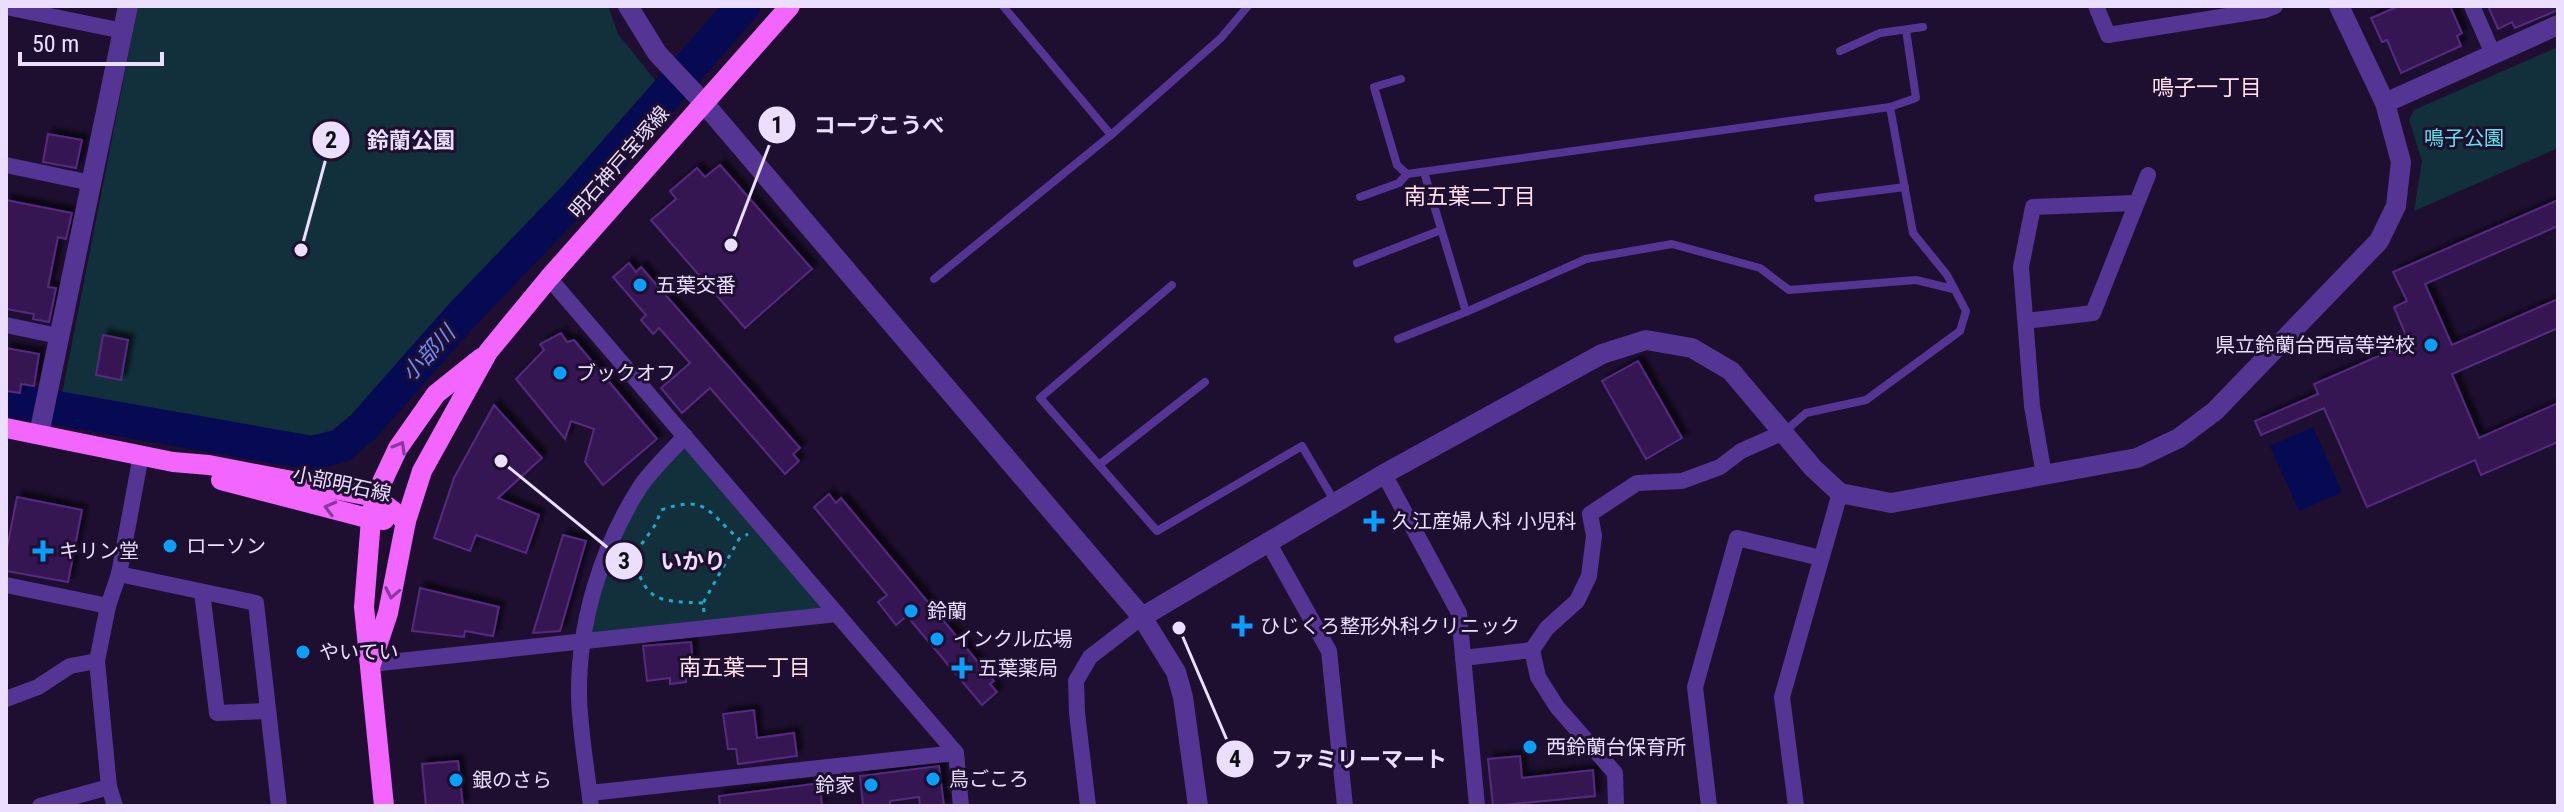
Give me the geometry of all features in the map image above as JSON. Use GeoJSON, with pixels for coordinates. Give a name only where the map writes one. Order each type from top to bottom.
{"type":"FeatureCollection","features":[{"type":"Feature","properties":{"kind":"main road","name":"明石神戸宝塚線"},"geometry":{"type":"LineString","coordinates":[[371,664],[388,613],[406,521],[422,471],[488,352],[698,97],[790,6]]}},
{"type":"Feature","properties":{"kind":"main road","name":"明石神戸宝塚線"},"geometry":{"type":"LineString","coordinates":[[384,806],[364,607],[375,497],[398,448],[436,394],[488,352]]}},
{"type":"Feature","properties":{"kind":"main road","name":"小部明石線"},"geometry":{"type":"LineString","coordinates":[[6,428],[41,429],[173,462],[209,465],[375,497],[406,521]]}},
{"type":"Feature","properties":{"kind":"main road","name":"小部明石線"},"geometry":{"type":"LineString","coordinates":[[173,462],[204,476],[371,519],[406,521]]}},
{"type":"Feature","properties":{"kind":"street"},"geometry":{"type":"LineString","coordinates":[[41,429],[128,6]]}},
{"type":"Feature","properties":{"kind":"street"},"geometry":{"type":"LineString","coordinates":[[628,6],[657,53],[1142,617],[1176,672],[1183,697],[1198,806]]}},
{"type":"Feature","properties":{"kind":"street"},"geometry":{"type":"LineString","coordinates":[[2096,6],[2108,35],[2216,12],[2265,10],[2275,6]]}},
{"type":"Feature","properties":{"kind":"street"},"geometry":{"type":"LineString","coordinates":[[1088,806],[1076,681],[1090,657],[1142,617],[1268,542],[1602,354],[1646,340],[1692,348],[1731,371],[1813,468],[1840,493],[1891,503],[2137,458],[2179,438],[2215,411],[2379,241],[2396,206],[2401,162],[2385,103],[2339,6]]}},
{"type":"Feature","properties":{"kind":"street"},"geometry":{"type":"LineString","coordinates":[[2472,6],[2493,54]]}},
{"type":"Feature","properties":{"kind":"street"},"geometry":{"type":"LineString","coordinates":[[6,7],[123,31]]}},
{"type":"Feature","properties":{"kind":"street"},"geometry":{"type":"LineString","coordinates":[[2385,103],[2558,25]]}},
{"type":"Feature","properties":{"kind":"street"},"geometry":{"type":"LineString","coordinates":[[6,165],[91,183]]}},
{"type":"Feature","properties":{"kind":"street"},"geometry":{"type":"LineString","coordinates":[[2026,321],[2093,313],[2148,175]]}},
{"type":"Feature","properties":{"kind":"street"},"geometry":{"type":"LineString","coordinates":[[2044,475],[2032,406],[2021,267],[2033,207],[2135,203]]}},
{"type":"Feature","properties":{"kind":"street"},"geometry":{"type":"LineString","coordinates":[[549,278],[956,753],[961,806]]}},
{"type":"Feature","properties":{"kind":"street"},"geometry":{"type":"LineString","coordinates":[[6,325],[58,336]]}},
{"type":"Feature","properties":{"kind":"street"},"geometry":{"type":"LineString","coordinates":[[1616,806],[1615,773],[1557,707],[1538,677],[1532,650],[1547,628],[1577,601],[1589,576],[1594,536],[1590,514],[1637,483],[1682,481],[1720,467],[1741,451],[1784,432]]}},
{"type":"Feature","properties":{"kind":"street"},"geometry":{"type":"LineString","coordinates":[[685,436],[641,486],[610,546],[595,585],[581,642],[579,698],[590,800],[956,753]]}},
{"type":"Feature","properties":{"kind":"street"},"geometry":{"type":"LineString","coordinates":[[115,806],[109,787],[97,661],[108,606],[119,574],[141,455]]}},
{"type":"Feature","properties":{"kind":"street"},"geometry":{"type":"LineString","coordinates":[[1384,474],[1459,613],[1477,806]]}},
{"type":"Feature","properties":{"kind":"street"},"geometry":{"type":"LineString","coordinates":[[1796,806],[1782,697],[1840,493]]}},
{"type":"Feature","properties":{"kind":"street"},"geometry":{"type":"LineString","coordinates":[[1709,806],[1695,687],[1737,538],[1821,558]]}},
{"type":"Feature","properties":{"kind":"street"},"geometry":{"type":"LineString","coordinates":[[1268,542],[1329,651],[1345,806]]}},
{"type":"Feature","properties":{"kind":"street"},"geometry":{"type":"LineString","coordinates":[[119,574],[256,603],[279,806]]}},
{"type":"Feature","properties":{"kind":"street"},"geometry":{"type":"LineString","coordinates":[[6,585],[108,606]]}},
{"type":"Feature","properties":{"kind":"street"},"geometry":{"type":"LineString","coordinates":[[202,592],[217,713],[268,711]]}},
{"type":"Feature","properties":{"kind":"street"},"geometry":{"type":"LineString","coordinates":[[371,664],[837,614]]}},
{"type":"Feature","properties":{"kind":"street"},"geometry":{"type":"LineString","coordinates":[[1463,658],[1532,650]]}},
{"type":"Feature","properties":{"kind":"street"},"geometry":{"type":"LineString","coordinates":[[6,699],[38,687],[70,666],[97,661]]}},
{"type":"Feature","properties":{"kind":"street"},"geometry":{"type":"LineString","coordinates":[[40,806],[109,787]]}},
{"type":"Feature","properties":{"kind":"lane"},"geometry":{"type":"LineString","coordinates":[[1003,6],[1111,135]]}},
{"type":"Feature","properties":{"kind":"lane"},"geometry":{"type":"LineString","coordinates":[[934,279],[1111,135],[1221,38],[1248,6]]}},
{"type":"Feature","properties":{"kind":"lane"},"geometry":{"type":"LineString","coordinates":[[1840,51],[1880,33],[1923,27]]}},
{"type":"Feature","properties":{"kind":"lane"},"geometry":{"type":"LineString","coordinates":[[1360,197],[1399,183],[1407,174],[1890,107],[1916,98],[1906,30]]}},
{"type":"Feature","properties":{"kind":"lane"},"geometry":{"type":"LineString","coordinates":[[1401,79],[1374,87],[1397,165],[1407,174]]}},
{"type":"Feature","properties":{"kind":"lane"},"geometry":{"type":"LineString","coordinates":[[1784,432],[1806,413],[1866,400],[1960,331],[1966,311],[1947,275],[1913,233],[1890,107]]}},
{"type":"Feature","properties":{"kind":"lane"},"geometry":{"type":"LineString","coordinates":[[1424,172],[1466,312]]}},
{"type":"Feature","properties":{"kind":"lane"},"geometry":{"type":"LineString","coordinates":[[1818,198],[1905,187]]}},
{"type":"Feature","properties":{"kind":"lane"},"geometry":{"type":"LineString","coordinates":[[1357,263],[1441,230]]}},
{"type":"Feature","properties":{"kind":"lane"},"geometry":{"type":"LineString","coordinates":[[1398,339],[1586,259],[1672,244],[1760,268],[1789,290],[1916,280],[1953,289]]}},
{"type":"Feature","properties":{"kind":"lane"},"geometry":{"type":"LineString","coordinates":[[1172,285],[1040,398],[1157,531],[1302,446],[1335,503]]}},
{"type":"Feature","properties":{"kind":"lane"},"geometry":{"type":"LineString","coordinates":[[1099,465],[1205,382]]}},
{"type":"Feature","properties":{"kind":"path"},"geometry":{"type":"LineString","coordinates":[[703,603],[672,602],[655,596],[641,583],[633,556],[656,524],[661,510],[684,502],[695,502],[710,510],[739,539]]}},
{"type":"Feature","properties":{"kind":"path"},"geometry":{"type":"LineString","coordinates":[[706,628],[703,603],[739,539],[761,525]]}},
{"type":"Feature","properties":{"kind":"green space"},"geometry":{"type":"Polygon","coordinates":[[[138,6],[608,6],[618,34],[659,85],[574,186],[449,313],[358,421],[336,439],[309,444],[61,399],[138,6]]]}},
{"type":"Feature","properties":{"kind":"green space","name":"鳴子公園"},"geometry":{"type":"Polygon","coordinates":[[[2558,47],[2558,148],[2414,211],[2422,161],[2409,120],[2414,110],[2558,47]]]}},
{"type":"Feature","properties":{"kind":"green space"},"geometry":{"type":"Polygon","coordinates":[[[685,436],[837,614],[581,642],[595,585],[641,486],[685,436]]]}},
{"type":"Feature","properties":{"kind":"shaded area"},"geometry":{"type":"Polygon","coordinates":[[[2313,427],[2342,492],[2299,511],[2270,446],[2313,427]]]}},
{"type":"Feature","properties":{"kind":"building"},"geometry":{"type":"Polygon","coordinates":[[[2399,6],[2450,6],[2462,33],[2457,36],[2461,46],[2401,73],[2387,40],[2382,42],[2371,18],[2399,6]]]}},
{"type":"Feature","properties":{"kind":"building"},"geometry":{"type":"Polygon","coordinates":[[[2488,6],[2558,6],[2558,10],[2515,28],[2512,22],[2498,29],[2488,6]]]}},
{"type":"Feature","properties":{"kind":"building"},"geometry":{"type":"Polygon","coordinates":[[[48,134],[82,140],[76,168],[43,162],[48,134]]]}},
{"type":"Feature","properties":{"kind":"building"},"geometry":{"type":"Polygon","coordinates":[[[720,165],[812,269],[745,328],[651,220],[676,199],[670,191],[697,168],[705,177],[720,165]]]}},
{"type":"Feature","properties":{"kind":"building"},"geometry":{"type":"Polygon","coordinates":[[[6,200],[72,213],[66,239],[58,237],[48,287],[56,288],[49,322],[33,319],[34,314],[6,309],[6,200]]]}},
{"type":"Feature","properties":{"kind":"building"},"geometry":{"type":"Polygon","coordinates":[[[2558,200],[2558,226],[2425,284],[2452,345],[2558,299],[2558,328],[2452,374],[2479,438],[2558,403],[2558,442],[2481,475],[2475,460],[2367,507],[2324,408],[2261,435],[2255,421],[2318,394],[2314,384],[2409,343],[2394,307],[2407,301],[2393,272],[2558,200]]]}},
{"type":"Feature","properties":{"kind":"building"},"geometry":{"type":"Polygon","coordinates":[[[629,263],[636,272],[641,267],[800,448],[793,454],[799,461],[785,474],[710,388],[682,413],[661,388],[690,363],[659,328],[653,334],[641,320],[646,315],[613,277],[629,263]]]}},
{"type":"Feature","properties":{"kind":"building"},"geometry":{"type":"Polygon","coordinates":[[[561,333],[567,342],[574,340],[657,439],[603,485],[585,462],[594,429],[571,421],[565,439],[516,379],[544,350],[540,344],[561,333]]]}},
{"type":"Feature","properties":{"kind":"building"},"geometry":{"type":"Polygon","coordinates":[[[103,335],[128,340],[121,380],[96,375],[103,335]]]}},
{"type":"Feature","properties":{"kind":"building"},"geometry":{"type":"Polygon","coordinates":[[[6,348],[39,354],[34,386],[21,384],[20,393],[6,391],[6,348]]]}},
{"type":"Feature","properties":{"kind":"building"},"geometry":{"type":"Polygon","coordinates":[[[1638,361],[1682,438],[1646,459],[1602,381],[1638,361]]]}},
{"type":"Feature","properties":{"kind":"building"},"geometry":{"type":"Polygon","coordinates":[[[494,405],[542,458],[498,498],[539,515],[526,553],[476,535],[470,551],[434,538],[454,478],[494,405]]]}},
{"type":"Feature","properties":{"kind":"building"},"geometry":{"type":"Polygon","coordinates":[[[829,494],[836,503],[841,498],[994,681],[990,684],[997,692],[982,705],[907,616],[896,625],[878,602],[887,595],[814,507],[829,494]]]}},
{"type":"Feature","properties":{"kind":"building"},"geometry":{"type":"Polygon","coordinates":[[[17,497],[82,510],[68,582],[6,571],[6,553],[17,497]]]}},
{"type":"Feature","properties":{"kind":"building"},"geometry":{"type":"Polygon","coordinates":[[[563,535],[586,541],[560,631],[533,633],[563,535]]]}},
{"type":"Feature","properties":{"kind":"building"},"geometry":{"type":"Polygon","coordinates":[[[420,588],[499,607],[493,636],[465,631],[464,637],[412,631],[420,588]]]}},
{"type":"Feature","properties":{"kind":"building"},"geometry":{"type":"Polygon","coordinates":[[[691,642],[694,676],[686,677],[686,682],[670,684],[670,678],[647,681],[643,646],[691,642]]]}},
{"type":"Feature","properties":{"kind":"building"},"geometry":{"type":"Polygon","coordinates":[[[754,710],[757,738],[794,733],[797,756],[738,764],[736,749],[728,749],[723,714],[754,710]]]}},
{"type":"Feature","properties":{"kind":"building"},"geometry":{"type":"Polygon","coordinates":[[[1520,756],[1522,778],[1593,770],[1595,796],[1493,806],[1488,759],[1520,756]]]}},
{"type":"Feature","properties":{"kind":"building"},"geometry":{"type":"Polygon","coordinates":[[[458,761],[463,806],[426,806],[422,764],[458,761]]]}},
{"type":"Feature","properties":{"kind":"building"},"geometry":{"type":"Polygon","coordinates":[[[939,766],[944,806],[920,806],[919,797],[890,801],[890,806],[863,806],[860,776],[939,766]]]}},
{"type":"Feature","properties":{"kind":"building"},"geometry":{"type":"Polygon","coordinates":[[[820,783],[822,806],[720,806],[719,796],[820,783]]]}},
{"type":"Feature","properties":{"kind":"waterway","name":"小部川"},"geometry":{"type":"LineString","coordinates":[[6,399],[312,453],[340,446],[363,427],[461,316],[580,192],[743,6]]}},
{"type":"Feature","properties":{"kind":"place","name":"コープこうべ"},"geometry":{"type":"Point","coordinates":[731,245]}},
{"type":"Feature","properties":{"kind":"place","name":"鈴蘭公園"},"geometry":{"type":"Point","coordinates":[301,250]}},
{"type":"Feature","properties":{"kind":"place","name":"五葉交番"},"geometry":{"type":"Point","coordinates":[640,285]}},
{"type":"Feature","properties":{"kind":"place","name":"県立鈴蘭台西高等学校"},"geometry":{"type":"Point","coordinates":[2431,345]}},
{"type":"Feature","properties":{"kind":"place","name":"ブックオフ"},"geometry":{"type":"Point","coordinates":[560,373]}},
{"type":"Feature","properties":{"kind":"place","name":"いかり"},"geometry":{"type":"Point","coordinates":[501,461]}},
{"type":"Feature","properties":{"kind":"place","name":"久江産婦人科 小児科"},"geometry":{"type":"Point","coordinates":[1374,521]}},
{"type":"Feature","properties":{"kind":"place","name":"ローソン"},"geometry":{"type":"Point","coordinates":[170,546]}},
{"type":"Feature","properties":{"kind":"place","name":"キリン堂"},"geometry":{"type":"Point","coordinates":[43,551]}},
{"type":"Feature","properties":{"kind":"place","name":"鈴蘭"},"geometry":{"type":"Point","coordinates":[911,611]}},
{"type":"Feature","properties":{"kind":"place","name":"ひじくろ整形外科クリニック"},"geometry":{"type":"Point","coordinates":[1242,626]}},
{"type":"Feature","properties":{"kind":"place","name":"ファミリーマート"},"geometry":{"type":"Point","coordinates":[1179,628]}},
{"type":"Feature","properties":{"kind":"place","name":"インクル広場"},"geometry":{"type":"Point","coordinates":[937,639]}},
{"type":"Feature","properties":{"kind":"place","name":"やいてい"},"geometry":{"type":"Point","coordinates":[303,652]}},
{"type":"Feature","properties":{"kind":"place","name":"五葉薬局"},"geometry":{"type":"Point","coordinates":[962,668]}},
{"type":"Feature","properties":{"kind":"place","name":"西鈴蘭台保育所"},"geometry":{"type":"Point","coordinates":[1530,747]}},
{"type":"Feature","properties":{"kind":"place","name":"鳥ごころ"},"geometry":{"type":"Point","coordinates":[933,779]}},
{"type":"Feature","properties":{"kind":"place","name":"銀のさら"},"geometry":{"type":"Point","coordinates":[456,780]}},
{"type":"Feature","properties":{"kind":"place","name":"鈴家"},"geometry":{"type":"Point","coordinates":[871,785]}},
{"type":"Feature","properties":{"kind":"district","name":"鳴子一丁目"},"geometry":{"type":"Point","coordinates":[2207,87]}},
{"type":"Feature","properties":{"kind":"district","name":"南五葉二丁目"},"geometry":{"type":"Point","coordinates":[1470,196]}},
{"type":"Feature","properties":{"kind":"district","name":"南五葉一丁目"},"geometry":{"type":"Point","coordinates":[745,667]}}]}
